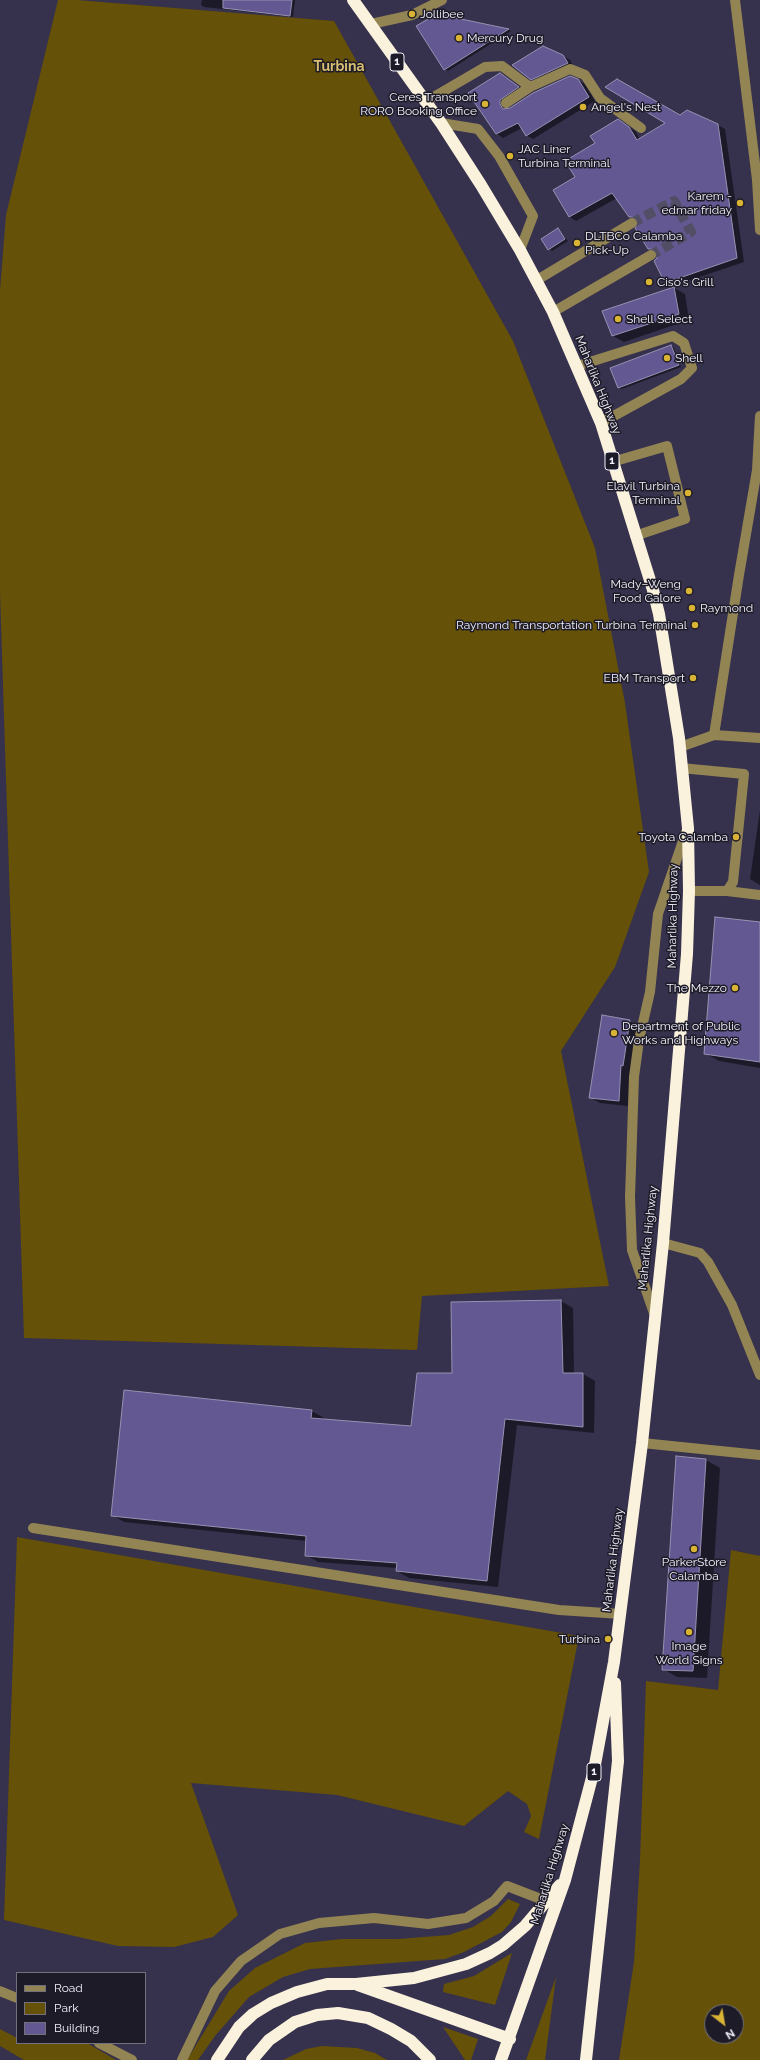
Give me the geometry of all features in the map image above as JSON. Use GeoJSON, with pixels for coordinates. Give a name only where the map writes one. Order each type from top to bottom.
{"type":"FeatureCollection","features":[{"type":"Feature","properties":{"kind":"highway","name":"Maharlika Highway"},"geometry":{"type":"LineString","coordinates":[[353,0],[481,185],[520,250],[553,312],[601,423],[653,590],[680,747],[688,828],[689,891],[687,954],[663,1243],[654,1313],[642,1443],[614,1662],[594,1770],[565,1880],[510,2039],[501,2060]]}},
{"type":"Feature","properties":{"kind":"highway"},"geometry":{"type":"LineString","coordinates":[[586,2060],[618,1761],[614,1662]]}},
{"type":"Feature","properties":{"kind":"highway"},"geometry":{"type":"LineString","coordinates":[[217,2060],[243,2024],[253,2014],[272,2003],[312,1987],[342,1983],[356,1984],[414,1978],[436,1973],[478,1959],[514,1937],[565,1880]]}},
{"type":"Feature","properties":{"kind":"highway"},"geometry":{"type":"LineString","coordinates":[[356,1984],[510,2039]]}},
{"type":"Feature","properties":{"kind":"highway"},"geometry":{"type":"LineString","coordinates":[[252,2060],[269,2040],[295,2022],[317,2015],[338,2013],[368,2018],[391,2029],[411,2041],[430,2060]]}},
{"type":"Feature","properties":{"kind":"street"},"geometry":{"type":"LineString","coordinates":[[371,24],[412,15],[442,0]]}},
{"type":"Feature","properties":{"kind":"street"},"geometry":{"type":"LineString","coordinates":[[735,0],[757,180],[760,230]]}},
{"type":"Feature","properties":{"kind":"street"},"geometry":{"type":"LineString","coordinates":[[425,102],[485,67],[502,66],[530,87]]}},
{"type":"Feature","properties":{"kind":"street"},"geometry":{"type":"LineString","coordinates":[[506,103],[530,87],[570,70],[585,75],[600,98],[640,128]]}},
{"type":"Feature","properties":{"kind":"street"},"geometry":{"type":"LineString","coordinates":[[440,124],[478,129],[499,156],[533,216],[520,250]]}},
{"type":"Feature","properties":{"kind":"street"},"geometry":{"type":"LineString","coordinates":[[537,280],[632,223]]}},
{"type":"Feature","properties":{"kind":"street"},"geometry":{"type":"LineString","coordinates":[[553,312],[651,255]]}},
{"type":"Feature","properties":{"kind":"street"},"geometry":{"type":"LineString","coordinates":[[577,366],[673,336],[684,342],[692,368],[681,379],[601,423]]}},
{"type":"Feature","properties":{"kind":"street"},"geometry":{"type":"LineString","coordinates":[[714,736],[738,574],[757,470],[760,416]]}},
{"type":"Feature","properties":{"kind":"street"},"geometry":{"type":"LineString","coordinates":[[612,462],[667,446],[685,519],[635,536]]}},
{"type":"Feature","properties":{"kind":"street"},"geometry":{"type":"LineString","coordinates":[[680,747],[714,736],[760,738]]}},
{"type":"Feature","properties":{"kind":"street"},"geometry":{"type":"LineString","coordinates":[[681,768],[744,774],[733,882],[727,891]]}},
{"type":"Feature","properties":{"kind":"street"},"geometry":{"type":"LineString","coordinates":[[654,1313],[632,1250],[630,1189],[634,1077],[639,1040],[650,992],[658,914],[688,828]]}},
{"type":"Feature","properties":{"kind":"street"},"geometry":{"type":"LineString","coordinates":[[689,891],[727,891],[760,895]]}},
{"type":"Feature","properties":{"kind":"street"},"geometry":{"type":"LineString","coordinates":[[663,1243],[700,1253],[708,1262],[732,1305],[760,1375]]}},
{"type":"Feature","properties":{"kind":"street"},"geometry":{"type":"LineString","coordinates":[[642,1443],[760,1455]]}},
{"type":"Feature","properties":{"kind":"street"},"geometry":{"type":"LineString","coordinates":[[33,1528],[559,1610],[621,1614]]}},
{"type":"Feature","properties":{"kind":"street"},"geometry":{"type":"LineString","coordinates":[[182,2060],[215,1991],[240,1961],[280,1934],[319,1922],[374,1918],[428,1924],[466,1918],[494,1901],[508,1886],[546,1901]]}},
{"type":"Feature","properties":{"kind":"street"},"geometry":{"type":"LineString","coordinates":[[0,1991],[16,1998]]}},
{"type":"Feature","properties":{"kind":"street"},"geometry":{"type":"LineString","coordinates":[[101,2044],[132,2060]]}},
{"type":"Feature","properties":{"kind":"green space"},"geometry":{"type":"Polygon","coordinates":[[[58,0],[77,0],[334,21],[513,341],[595,548],[625,703],[649,872],[615,967],[561,1051],[609,1286],[422,1296],[417,1350],[24,1338],[0,593],[0,290],[6,215],[58,0]]]}},
{"type":"Feature","properties":{"kind":"green space"},"geometry":{"type":"Polygon","coordinates":[[[17,1537],[579,1636],[539,1839],[524,1832],[531,1816],[527,1804],[508,1791],[464,1826],[337,1795],[191,1783],[238,1915],[213,1937],[174,1947],[118,1946],[4,1920],[17,1537]]]}},
{"type":"Feature","properties":{"kind":"green space"},"geometry":{"type":"Polygon","coordinates":[[[731,1550],[760,1556],[760,2060],[619,2060],[634,1962],[640,1860],[646,1681],[718,1690],[731,1550]]]}},
{"type":"Feature","properties":{"kind":"green space"},"geometry":{"type":"Polygon","coordinates":[[[508,1899],[520,1904],[511,1922],[502,1932],[464,1952],[445,1959],[310,1969],[283,1977],[249,1997],[215,2036],[198,2060],[187,2060],[229,1991],[255,1968],[305,1943],[342,1939],[398,1939],[449,1935],[473,1927],[491,1916],[508,1899]]]}},
{"type":"Feature","properties":{"kind":"green space"},"geometry":{"type":"Polygon","coordinates":[[[512,1953],[495,2005],[443,1992],[444,1984],[474,1976],[512,1953]]]}},
{"type":"Feature","properties":{"kind":"green space"},"geometry":{"type":"Polygon","coordinates":[[[556,1977],[545,2060],[526,2060],[556,1977]]]}},
{"type":"Feature","properties":{"kind":"green space"},"geometry":{"type":"Polygon","coordinates":[[[443,2027],[478,2039],[471,2060],[465,2060],[443,2027]]]}},
{"type":"Feature","properties":{"kind":"green space"},"geometry":{"type":"Polygon","coordinates":[[[0,2029],[16,2037],[16,2044],[89,2044],[116,2060],[24,2060],[0,2046],[0,2029]]]}},
{"type":"Feature","properties":{"kind":"green space"},"geometry":{"type":"Polygon","coordinates":[[[322,2046],[357,2048],[375,2053],[387,2060],[283,2060],[306,2049],[322,2046]]]}},
{"type":"Feature","properties":{"kind":"building"},"geometry":{"type":"Polygon","coordinates":[[[223,0],[292,0],[290,16],[223,8],[223,0]]]}},
{"type":"Feature","properties":{"kind":"building","name":"Mercury Drug"},"geometry":{"type":"Polygon","coordinates":[[[437,14],[509,29],[444,70],[416,26],[437,14]]]}},
{"type":"Feature","properties":{"kind":"building"},"geometry":{"type":"Polygon","coordinates":[[[543,46],[563,55],[568,63],[531,80],[512,65],[543,46]]]}},
{"type":"Feature","properties":{"kind":"building"},"geometry":{"type":"Polygon","coordinates":[[[500,73],[519,87],[500,100],[500,104],[503,109],[510,108],[533,93],[570,76],[578,79],[589,97],[526,136],[518,123],[496,134],[468,93],[500,73]]]}},
{"type":"Feature","properties":{"kind":"building"},"geometry":{"type":"Polygon","coordinates":[[[617,79],[680,115],[687,110],[718,124],[737,258],[665,283],[654,261],[657,258],[656,251],[648,249],[635,228],[638,223],[637,219],[629,217],[612,193],[569,217],[553,190],[575,177],[565,161],[595,143],[590,136],[618,119],[629,127],[637,140],[665,123],[605,87],[617,79]]]}},
{"type":"Feature","properties":{"kind":"building"},"geometry":{"type":"Polygon","coordinates":[[[558,228],[565,239],[548,250],[541,239],[558,228]]]}},
{"type":"Feature","properties":{"kind":"building"},"geometry":{"type":"Polygon","coordinates":[[[674,287],[679,314],[612,336],[602,311],[674,287]]]}},
{"type":"Feature","properties":{"kind":"building"},"geometry":{"type":"Polygon","coordinates":[[[671,345],[679,365],[618,388],[610,368],[671,345]]]}},
{"type":"Feature","properties":{"kind":"building","name":"The Mezzo"},"geometry":{"type":"Polygon","coordinates":[[[715,917],[760,922],[760,1062],[704,1054],[715,917]]]}},
{"type":"Feature","properties":{"kind":"building"},"geometry":{"type":"Polygon","coordinates":[[[602,1015],[630,1020],[623,1066],[621,1065],[619,1101],[589,1098],[602,1015]]]}},
{"type":"Feature","properties":{"kind":"building"},"geometry":{"type":"Polygon","coordinates":[[[561,1300],[563,1373],[583,1373],[583,1427],[505,1419],[487,1581],[396,1571],[397,1563],[305,1556],[306,1536],[111,1516],[124,1390],[312,1410],[311,1418],[411,1426],[417,1373],[452,1373],[451,1302],[561,1300]]]}},
{"type":"Feature","properties":{"kind":"building"},"geometry":{"type":"Polygon","coordinates":[[[676,1456],[706,1459],[693,1671],[662,1670],[676,1456]]]}},
{"type":"Feature","properties":{"kind":"tunnel"},"geometry":{"type":"LineString","coordinates":[[632,223],[674,201],[691,232],[651,255]]}},
{"type":"Feature","properties":{"kind":"place","name":"Jollibee"},"geometry":{"type":"Point","coordinates":[412,14]}},
{"type":"Feature","properties":{"kind":"place","name":"Mercury Drug"},"geometry":{"type":"Point","coordinates":[459,38]}},
{"type":"Feature","properties":{"kind":"place","name":"Ceres Transport RORO Booking Office"},"geometry":{"type":"Point","coordinates":[485,104]}},
{"type":"Feature","properties":{"kind":"place","name":"Angel's Nest"},"geometry":{"type":"Point","coordinates":[583,107]}},
{"type":"Feature","properties":{"kind":"place","name":"JAC Liner Turbina Terminal"},"geometry":{"type":"Point","coordinates":[510,156]}},
{"type":"Feature","properties":{"kind":"place","name":"Karem - edmar friday"},"geometry":{"type":"Point","coordinates":[740,203]}},
{"type":"Feature","properties":{"kind":"place","name":"DLTBCo Calamba Pick-Up"},"geometry":{"type":"Point","coordinates":[577,243]}},
{"type":"Feature","properties":{"kind":"place","name":"Ciso's Grill"},"geometry":{"type":"Point","coordinates":[649,282]}},
{"type":"Feature","properties":{"kind":"place","name":"Shell Select"},"geometry":{"type":"Point","coordinates":[618,319]}},
{"type":"Feature","properties":{"kind":"place","name":"Shell"},"geometry":{"type":"Point","coordinates":[667,358]}},
{"type":"Feature","properties":{"kind":"place","name":"Elavil Turbina Terminal"},"geometry":{"type":"Point","coordinates":[688,493]}},
{"type":"Feature","properties":{"kind":"place","name":"Mady–Weng Food Galore"},"geometry":{"type":"Point","coordinates":[689,591]}},
{"type":"Feature","properties":{"kind":"place","name":"Raymond"},"geometry":{"type":"Point","coordinates":[692,608]}},
{"type":"Feature","properties":{"kind":"place","name":"Raymond Transportation Turbina Terminal"},"geometry":{"type":"Point","coordinates":[695,625]}},
{"type":"Feature","properties":{"kind":"place","name":"EBM Transport"},"geometry":{"type":"Point","coordinates":[693,678]}},
{"type":"Feature","properties":{"kind":"place","name":"Toyota Calamba"},"geometry":{"type":"Point","coordinates":[736,837]}},
{"type":"Feature","properties":{"kind":"place","name":"The Mezzo"},"geometry":{"type":"Point","coordinates":[735,988]}},
{"type":"Feature","properties":{"kind":"place","name":"Department of Public Works and Highways"},"geometry":{"type":"Point","coordinates":[614,1033]}},
{"type":"Feature","properties":{"kind":"place","name":"ParkerStore Calamba"},"geometry":{"type":"Point","coordinates":[694,1549]}},
{"type":"Feature","properties":{"kind":"place","name":"Image World Signs"},"geometry":{"type":"Point","coordinates":[689,1632]}},
{"type":"Feature","properties":{"kind":"place","name":"Turbina"},"geometry":{"type":"Point","coordinates":[608,1639]}},
{"type":"Feature","properties":{"kind":"district","name":"Turbina"},"geometry":{"type":"Point","coordinates":[339,67]}}]}
